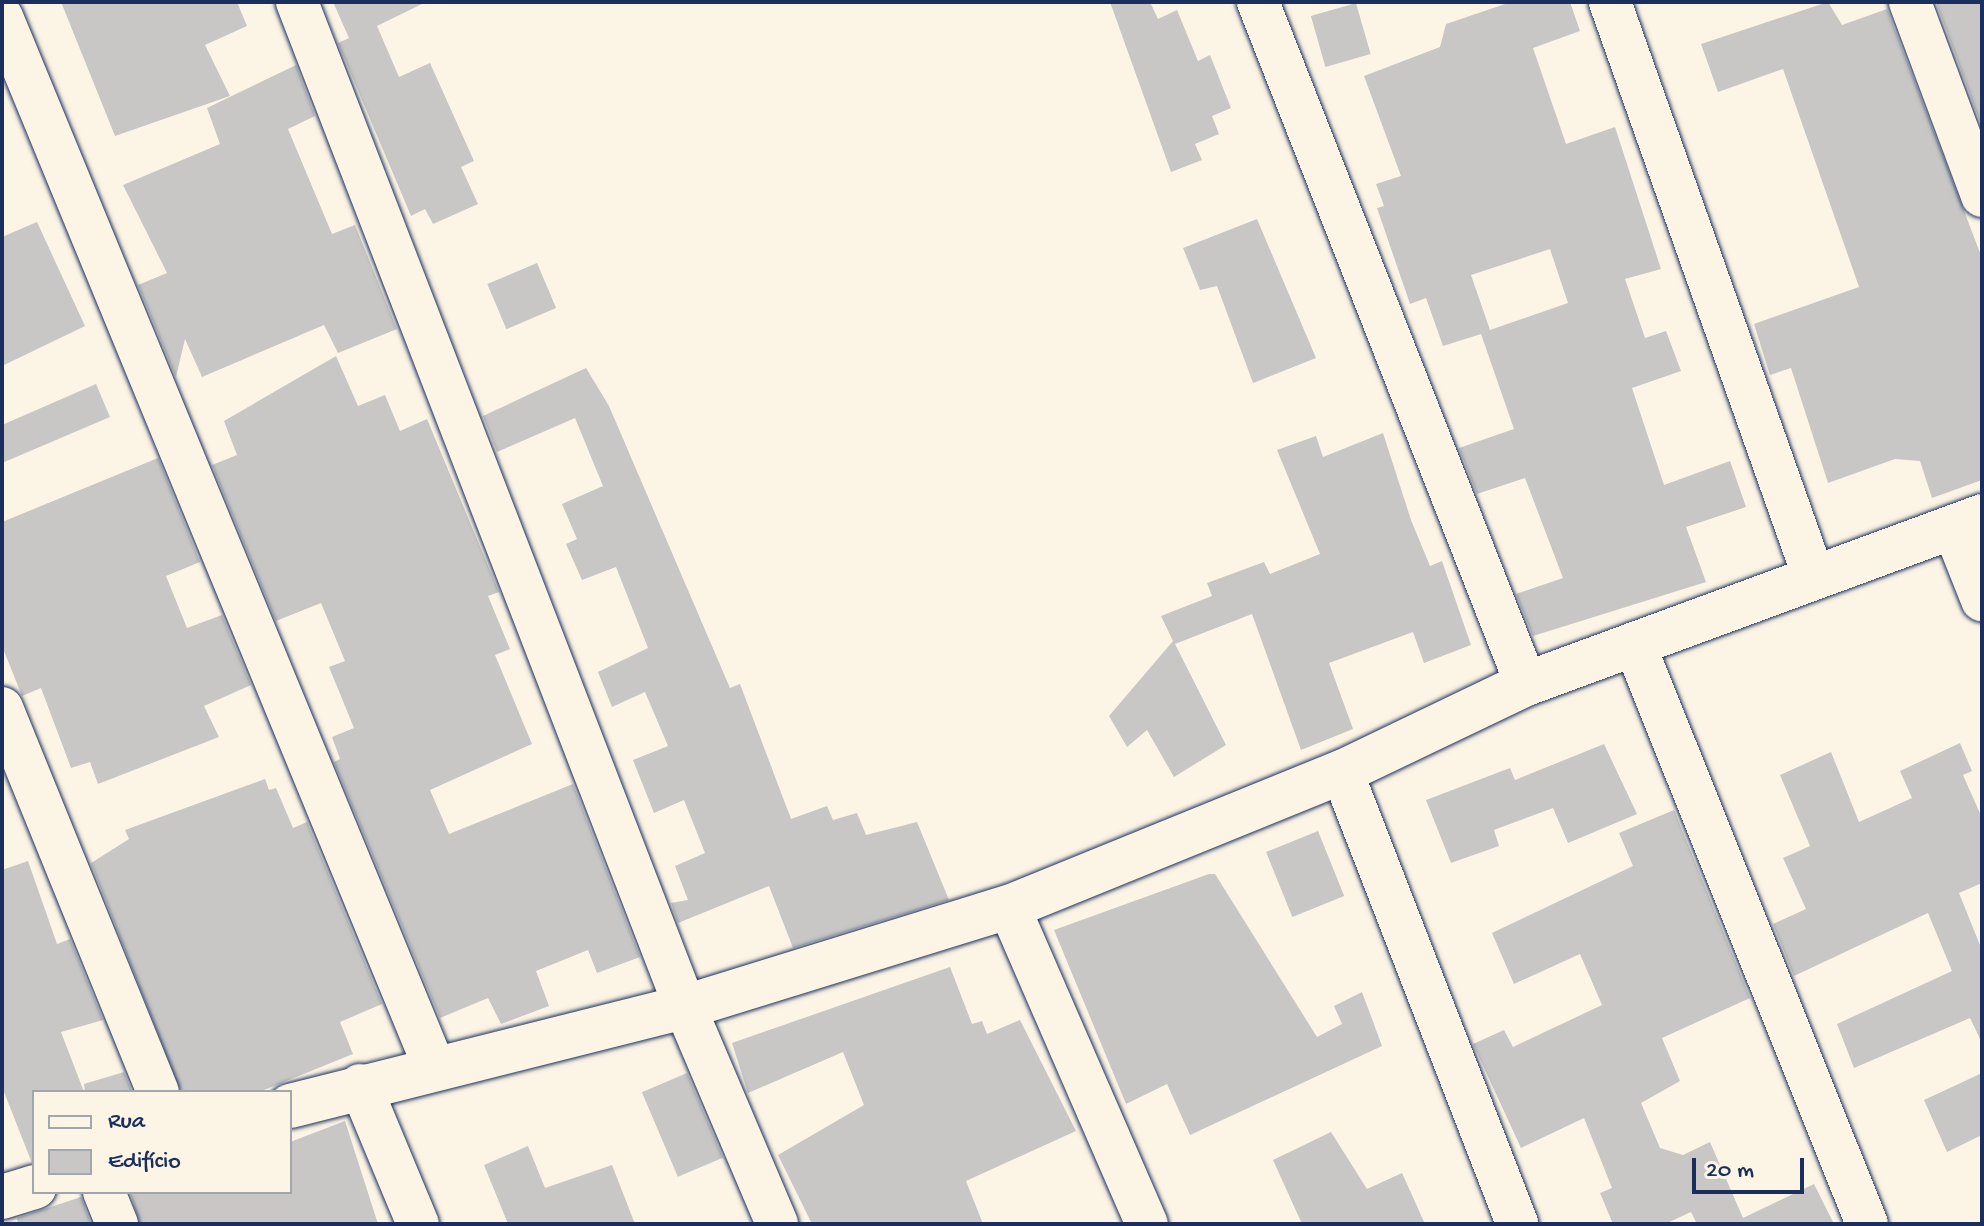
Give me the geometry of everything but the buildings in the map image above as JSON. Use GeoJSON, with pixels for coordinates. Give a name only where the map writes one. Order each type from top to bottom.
{"type":"FeatureCollection","features":[{"type":"Feature","properties":{"kind":"street"},"geometry":{"type":"LineString","coordinates":[[297,2],[685,1007],[777,1224]]}},
{"type":"Feature","properties":{"kind":"street"},"geometry":{"type":"LineString","coordinates":[[1258,2],[1526,684]]}},
{"type":"Feature","properties":{"kind":"street"},"geometry":{"type":"LineString","coordinates":[[1610,2],[1813,575]]}},
{"type":"Feature","properties":{"kind":"street"},"geometry":{"type":"LineString","coordinates":[[1910,2],[1982,196]]}},
{"type":"Feature","properties":{"kind":"street"},"geometry":{"type":"LineString","coordinates":[[2,17],[435,1069]]}},
{"type":"Feature","properties":{"kind":"street"},"geometry":{"type":"LineString","coordinates":[[292,1105],[360,1085],[685,1007],[1009,907],[1342,772],[1526,684],[1813,575],[1967,522],[1982,600]]}},
{"type":"Feature","properties":{"kind":"street"},"geometry":{"type":"LineString","coordinates":[[1634,643],[1867,1224]]}},
{"type":"Feature","properties":{"kind":"street"},"geometry":{"type":"LineString","coordinates":[[2,708],[157,1090]]}},
{"type":"Feature","properties":{"kind":"street"},"geometry":{"type":"LineString","coordinates":[[1342,772],[1517,1224]]}},
{"type":"Feature","properties":{"kind":"street"},"geometry":{"type":"LineString","coordinates":[[1009,907],[1147,1224]]}},
{"type":"Feature","properties":{"kind":"street"},"geometry":{"type":"LineString","coordinates":[[360,1085],[418,1224]]}},
{"type":"Feature","properties":{"kind":"street"},"geometry":{"type":"LineString","coordinates":[[2,1197],[32,1188]]}},
{"type":"Feature","properties":{"kind":"street"},"geometry":{"type":"LineString","coordinates":[[105,1194],[117,1224]]}}]}
